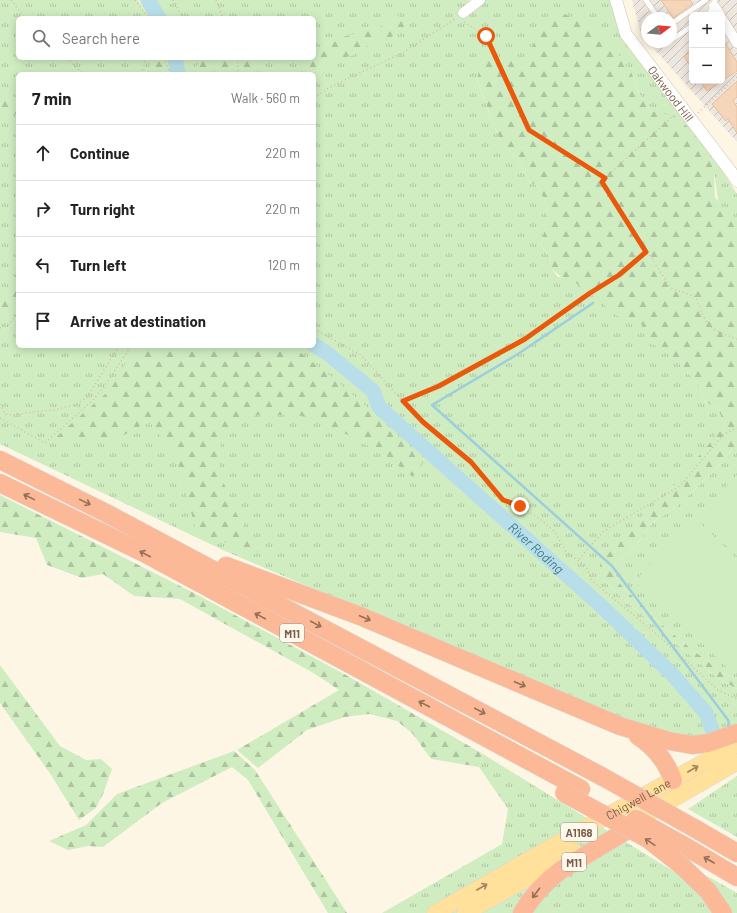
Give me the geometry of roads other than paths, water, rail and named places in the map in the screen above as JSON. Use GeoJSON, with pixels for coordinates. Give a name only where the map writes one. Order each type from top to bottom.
{"type":"FeatureCollection","features":[{"type":"Feature","properties":{"kind":"highway","name":"M11"},"geometry":{"type":"LineString","coordinates":[[0,460],[158,540],[603,777],[737,853]]}},
{"type":"Feature","properties":{"kind":"highway","name":"M11"},"geometry":{"type":"LineString","coordinates":[[0,483],[146,554],[581,789],[737,876]]}},
{"type":"Feature","properties":{"kind":"highway","name":"M11"},"geometry":{"type":"LineString","coordinates":[[158,540],[360,616],[620,726],[669,741],[692,744],[710,750],[736,737]]}},
{"type":"Feature","properties":{"kind":"highway","name":"M11"},"geometry":{"type":"LineString","coordinates":[[446,716],[506,759],[648,840],[681,865],[708,891],[723,913]]}},
{"type":"Feature","properties":{"kind":"highway","name":"M11"},"geometry":{"type":"LineString","coordinates":[[620,726],[655,749],[660,754],[673,780]]}},
{"type":"Feature","properties":{"kind":"highway","name":"M11"},"geometry":{"type":"LineString","coordinates":[[522,913],[537,891],[550,878],[560,870],[629,829],[634,822]]}},
{"type":"Feature","properties":{"kind":"main road","name":"Chigwell Lane"},"geometry":{"type":"LineString","coordinates":[[465,913],[673,780],[710,750]]}},
{"type":"Feature","properties":{"kind":"main road","name":"Chigwell Lane"},"geometry":{"type":"LineString","coordinates":[[442,910],[564,849],[634,822],[737,762]]}},
{"type":"Feature","properties":{"kind":"main road"},"geometry":{"type":"LineString","coordinates":[[673,780],[674,799]]}},
{"type":"Feature","properties":{"kind":"main road"},"geometry":{"type":"LineString","coordinates":[[442,910],[465,913]]}},
{"type":"Feature","properties":{"kind":"street","name":"Oakwood Hill"},"geometry":{"type":"LineString","coordinates":[[616,0],[626,34],[737,181]]}},
{"type":"Feature","properties":{"kind":"street"},"geometry":{"type":"LineString","coordinates":[[463,13],[475,2]]}},
{"type":"Feature","properties":{"kind":"street"},"geometry":{"type":"LineString","coordinates":[[725,24],[737,43]]}},
{"type":"Feature","properties":{"kind":"lane"},"geometry":{"type":"LineString","coordinates":[[646,0],[654,12]]}},
{"type":"Feature","properties":{"kind":"lane"},"geometry":{"type":"LineString","coordinates":[[677,21],[712,4]]}},
{"type":"Feature","properties":{"kind":"lane"},"geometry":{"type":"LineString","coordinates":[[677,37],[689,28]]}},
{"type":"Feature","properties":{"kind":"waterway","name":"River Roding"},"geometry":{"type":"LineString","coordinates":[[148,0],[158,16]]}},
{"type":"Feature","properties":{"kind":"waterway","name":"River Roding"},"geometry":{"type":"LineString","coordinates":[[175,60],[178,72]]}},
{"type":"Feature","properties":{"kind":"waterway"},"geometry":{"type":"LineString","coordinates":[[593,303],[518,354],[432,405],[612,566],[728,720],[730,729]]}},
{"type":"Feature","properties":{"kind":"waterway","name":"River Roding"},"geometry":{"type":"LineString","coordinates":[[316,346],[327,353],[373,391],[379,407],[599,604],[673,675],[706,713],[720,750]]}}]}
